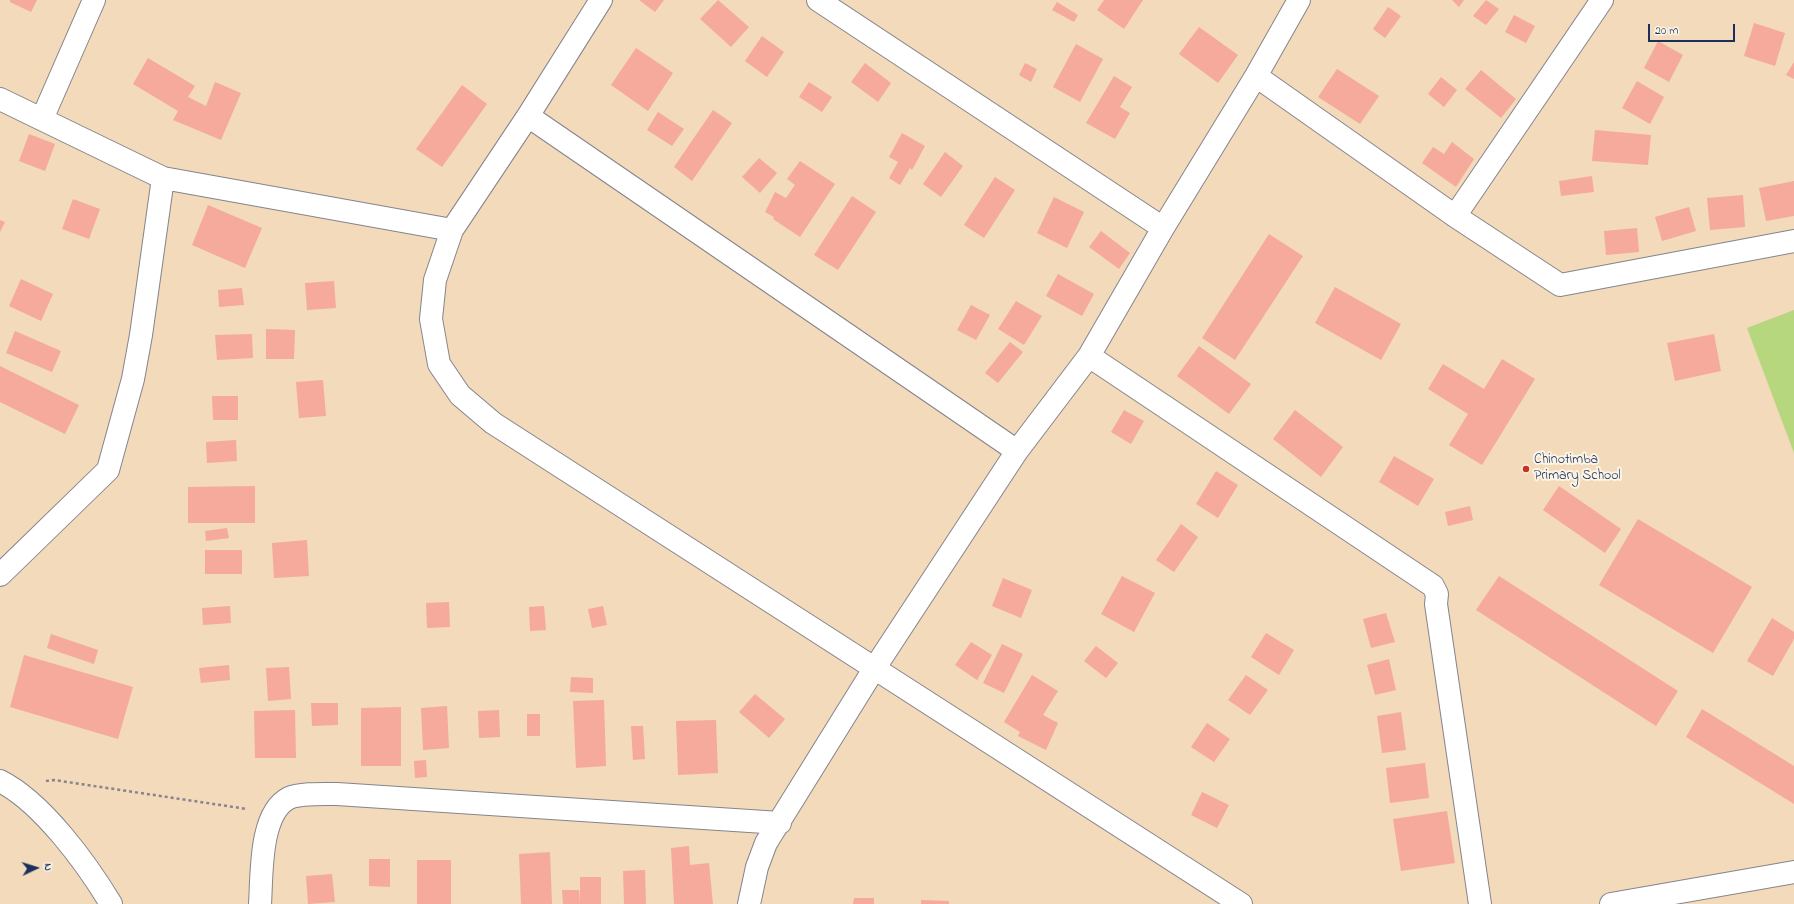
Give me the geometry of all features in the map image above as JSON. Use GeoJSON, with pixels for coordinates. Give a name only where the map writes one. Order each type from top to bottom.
{"type":"FeatureCollection","features":[{"type":"Feature","properties":{"kind":"street"},"geometry":{"type":"LineString","coordinates":[[42,120],[94,0]]}},
{"type":"Feature","properties":{"kind":"street"},"geometry":{"type":"LineString","coordinates":[[601,0],[528,116],[452,230],[435,280],[431,319],[439,364],[460,395],[492,423],[1241,904]]}},
{"type":"Feature","properties":{"kind":"street"},"geometry":{"type":"LineString","coordinates":[[818,0],[1163,228]]}},
{"type":"Feature","properties":{"kind":"street"},"geometry":{"type":"LineString","coordinates":[[749,904],[757,867],[766,843],[780,823],[874,669],[1017,451],[1089,356],[1163,228],[1256,76],[1299,0]]}},
{"type":"Feature","properties":{"kind":"street"},"geometry":{"type":"LineString","coordinates":[[1455,216],[1602,0]]}},
{"type":"Feature","properties":{"kind":"street"},"geometry":{"type":"LineString","coordinates":[[1256,76],[1455,216],[1560,285],[1794,241]]}},
{"type":"Feature","properties":{"kind":"street"},"geometry":{"type":"LineString","coordinates":[[0,99],[163,178],[452,230]]}},
{"type":"Feature","properties":{"kind":"street"},"geometry":{"type":"LineString","coordinates":[[528,116],[1017,451]]}},
{"type":"Feature","properties":{"kind":"street"},"geometry":{"type":"LineString","coordinates":[[0,575],[108,470],[134,372],[163,178]]}},
{"type":"Feature","properties":{"kind":"street"},"geometry":{"type":"LineString","coordinates":[[1089,356],[1433,586],[1437,594],[1436,604],[1480,904]]}},
{"type":"Feature","properties":{"kind":"street"},"geometry":{"type":"LineString","coordinates":[[6,784],[40,810],[102,889],[111,904]]}},
{"type":"Feature","properties":{"kind":"street"},"geometry":{"type":"LineString","coordinates":[[260,904],[265,834],[273,813],[288,798],[310,795],[337,794],[780,823]]}},
{"type":"Feature","properties":{"kind":"street"},"geometry":{"type":"LineString","coordinates":[[1611,904],[1794,872]]}},
{"type":"Feature","properties":{"kind":"path"},"geometry":{"type":"LineString","coordinates":[[6,784],[54,780],[273,813]]}},
{"type":"Feature","properties":{"kind":"green space"},"geometry":{"type":"Polygon","coordinates":[[[1794,310],[1794,453],[1747,328],[1794,310]]]}},
{"type":"Feature","properties":{"kind":"building"},"geometry":{"type":"Polygon","coordinates":[[[10,0],[37,0],[31,12],[10,2],[10,0]]]}},
{"type":"Feature","properties":{"kind":"building"},"geometry":{"type":"Polygon","coordinates":[[[639,0],[664,0],[655,12],[639,0]]]}},
{"type":"Feature","properties":{"kind":"building"},"geometry":{"type":"Polygon","coordinates":[[[718,0],[749,27],[731,47],[700,19],[718,0]]]}},
{"type":"Feature","properties":{"kind":"building"},"geometry":{"type":"Polygon","coordinates":[[[1104,0],[1143,0],[1124,29],[1097,10],[1104,0]]]}},
{"type":"Feature","properties":{"kind":"building"},"geometry":{"type":"Polygon","coordinates":[[[1452,0],[1464,0],[1459,7],[1452,0]]]}},
{"type":"Feature","properties":{"kind":"building"},"geometry":{"type":"Polygon","coordinates":[[[1486,0],[1499,9],[1486,25],[1473,16],[1486,0]]]}},
{"type":"Feature","properties":{"kind":"building"},"geometry":{"type":"Polygon","coordinates":[[[1057,2],[1078,15],[1074,22],[1052,10],[1057,2]]]}},
{"type":"Feature","properties":{"kind":"building"},"geometry":{"type":"Polygon","coordinates":[[[1388,7],[1401,16],[1385,38],[1373,29],[1388,7]]]}},
{"type":"Feature","properties":{"kind":"building"},"geometry":{"type":"Polygon","coordinates":[[[1514,15],[1535,26],[1526,43],[1505,32],[1514,15]]]}},
{"type":"Feature","properties":{"kind":"building"},"geometry":{"type":"Polygon","coordinates":[[[1754,23],[1785,33],[1775,66],[1744,56],[1754,23]]]}},
{"type":"Feature","properties":{"kind":"building"},"geometry":{"type":"Polygon","coordinates":[[[1199,27],[1238,55],[1218,83],[1179,54],[1199,27]]]}},
{"type":"Feature","properties":{"kind":"building"},"geometry":{"type":"Polygon","coordinates":[[[762,36],[784,52],[767,77],[745,61],[762,36]]]}},
{"type":"Feature","properties":{"kind":"building"},"geometry":{"type":"Polygon","coordinates":[[[1658,41],[1683,55],[1669,82],[1644,68],[1658,41]]]}},
{"type":"Feature","properties":{"kind":"building"},"geometry":{"type":"Polygon","coordinates":[[[1076,44],[1103,59],[1080,102],[1053,87],[1076,44]]]}},
{"type":"Feature","properties":{"kind":"building"},"geometry":{"type":"Polygon","coordinates":[[[636,48],[673,73],[648,111],[611,85],[636,48]]]}},
{"type":"Feature","properties":{"kind":"building"},"geometry":{"type":"Polygon","coordinates":[[[148,58],[195,86],[188,97],[206,106],[215,82],[241,93],[221,140],[173,120],[178,111],[133,84],[148,58]]]}},
{"type":"Feature","properties":{"kind":"building"},"geometry":{"type":"Polygon","coordinates":[[[1794,62],[1794,79],[1786,75],[1794,62]]]}},
{"type":"Feature","properties":{"kind":"building"},"geometry":{"type":"Polygon","coordinates":[[[865,63],[891,83],[878,102],[851,82],[865,63]]]}},
{"type":"Feature","properties":{"kind":"building"},"geometry":{"type":"Polygon","coordinates":[[[1025,63],[1037,69],[1031,82],[1019,75],[1025,63]]]}},
{"type":"Feature","properties":{"kind":"building"},"geometry":{"type":"Polygon","coordinates":[[[1337,69],[1379,96],[1360,124],[1318,97],[1337,69]]]}},
{"type":"Feature","properties":{"kind":"building"},"geometry":{"type":"Polygon","coordinates":[[[1481,70],[1516,99],[1501,118],[1465,89],[1481,70]]]}},
{"type":"Feature","properties":{"kind":"building"},"geometry":{"type":"Polygon","coordinates":[[[1114,76],[1132,87],[1120,107],[1130,113],[1115,139],[1086,123],[1114,76]]]}},
{"type":"Feature","properties":{"kind":"building"},"geometry":{"type":"Polygon","coordinates":[[[1441,77],[1457,90],[1444,107],[1428,94],[1441,77]]]}},
{"type":"Feature","properties":{"kind":"building"},"geometry":{"type":"Polygon","coordinates":[[[1637,81],[1664,97],[1650,124],[1622,108],[1637,81]]]}},
{"type":"Feature","properties":{"kind":"building"},"geometry":{"type":"Polygon","coordinates":[[[809,82],[832,97],[822,112],[799,97],[809,82]]]}},
{"type":"Feature","properties":{"kind":"building"},"geometry":{"type":"Polygon","coordinates":[[[462,85],[487,104],[442,167],[416,149],[462,85]]]}},
{"type":"Feature","properties":{"kind":"building"},"geometry":{"type":"Polygon","coordinates":[[[713,110],[732,123],[692,181],[674,167],[713,110]]]}},
{"type":"Feature","properties":{"kind":"building"},"geometry":{"type":"Polygon","coordinates":[[[658,112],[684,129],[672,146],[647,130],[658,112]]]}},
{"type":"Feature","properties":{"kind":"building"},"geometry":{"type":"Polygon","coordinates":[[[1595,130],[1651,135],[1648,165],[1592,161],[1595,130]]]}},
{"type":"Feature","properties":{"kind":"building"},"geometry":{"type":"Polygon","coordinates":[[[902,133],[925,146],[912,170],[910,168],[900,185],[889,178],[898,162],[889,157],[902,133]]]}},
{"type":"Feature","properties":{"kind":"building"},"geometry":{"type":"Polygon","coordinates":[[[29,134],[55,144],[45,171],[19,161],[29,134]]]}},
{"type":"Feature","properties":{"kind":"building"},"geometry":{"type":"Polygon","coordinates":[[[1452,142],[1474,159],[1456,187],[1422,163],[1433,147],[1444,154],[1452,142]]]}},
{"type":"Feature","properties":{"kind":"building"},"geometry":{"type":"Polygon","coordinates":[[[945,152],[963,166],[941,197],[923,184],[945,152]]]}},
{"type":"Feature","properties":{"kind":"building"},"geometry":{"type":"Polygon","coordinates":[[[759,158],[777,173],[760,193],[742,177],[759,158]]]}},
{"type":"Feature","properties":{"kind":"building"},"geometry":{"type":"Polygon","coordinates":[[[800,161],[835,184],[800,237],[765,212],[775,192],[786,198],[795,185],[787,179],[800,161]]]}},
{"type":"Feature","properties":{"kind":"building"},"geometry":{"type":"Polygon","coordinates":[[[1592,176],[1594,192],[1561,196],[1559,181],[1592,176]]]}},
{"type":"Feature","properties":{"kind":"building"},"geometry":{"type":"Polygon","coordinates":[[[995,177],[1015,190],[984,238],[964,225],[995,177]]]}},
{"type":"Feature","properties":{"kind":"building"},"geometry":{"type":"Polygon","coordinates":[[[1794,181],[1794,216],[1766,221],[1759,188],[1794,181]]]}},
{"type":"Feature","properties":{"kind":"building"},"geometry":{"type":"Polygon","coordinates":[[[1743,195],[1745,227],[1710,230],[1707,198],[1743,195]]]}},
{"type":"Feature","properties":{"kind":"building"},"geometry":{"type":"Polygon","coordinates":[[[852,196],[876,212],[838,270],[814,255],[852,196]]]}},
{"type":"Feature","properties":{"kind":"building"},"geometry":{"type":"Polygon","coordinates":[[[1054,197],[1084,212],[1067,248],[1037,233],[1054,197]]]}},
{"type":"Feature","properties":{"kind":"building"},"geometry":{"type":"Polygon","coordinates":[[[73,199],[100,209],[89,239],[62,229],[73,199]]]}},
{"type":"Feature","properties":{"kind":"building"},"geometry":{"type":"Polygon","coordinates":[[[208,205],[262,228],[245,268],[192,245],[208,205]]]}},
{"type":"Feature","properties":{"kind":"building"},"geometry":{"type":"Polygon","coordinates":[[[1689,207],[1696,231],[1662,241],[1655,217],[1689,207]]]}},
{"type":"Feature","properties":{"kind":"building"},"geometry":{"type":"Polygon","coordinates":[[[0,220],[5,222],[0,232],[0,220]]]}},
{"type":"Feature","properties":{"kind":"building"},"geometry":{"type":"Polygon","coordinates":[[[1637,228],[1639,252],[1606,255],[1604,231],[1637,228]]]}},
{"type":"Feature","properties":{"kind":"building"},"geometry":{"type":"Polygon","coordinates":[[[1101,231],[1130,253],[1119,269],[1089,247],[1101,231]]]}},
{"type":"Feature","properties":{"kind":"building"},"geometry":{"type":"Polygon","coordinates":[[[1269,234],[1303,256],[1235,360],[1202,338],[1269,234]]]}},
{"type":"Feature","properties":{"kind":"building"},"geometry":{"type":"Polygon","coordinates":[[[1058,274],[1094,294],[1082,316],[1046,296],[1058,274]]]}},
{"type":"Feature","properties":{"kind":"building"},"geometry":{"type":"Polygon","coordinates":[[[21,279],[53,294],[41,321],[9,306],[21,279]]]}},
{"type":"Feature","properties":{"kind":"building"},"geometry":{"type":"Polygon","coordinates":[[[334,281],[336,308],[307,310],[305,283],[334,281]]]}},
{"type":"Feature","properties":{"kind":"building"},"geometry":{"type":"Polygon","coordinates":[[[1335,287],[1401,324],[1381,360],[1315,323],[1335,287]]]}},
{"type":"Feature","properties":{"kind":"building"},"geometry":{"type":"Polygon","coordinates":[[[242,288],[244,305],[219,307],[218,290],[242,288]]]}},
{"type":"Feature","properties":{"kind":"building"},"geometry":{"type":"Polygon","coordinates":[[[1016,301],[1042,316],[1024,345],[998,329],[1016,301]]]}},
{"type":"Feature","properties":{"kind":"building"},"geometry":{"type":"Polygon","coordinates":[[[971,305],[990,315],[976,340],[957,330],[971,305]]]}},
{"type":"Feature","properties":{"kind":"building"},"geometry":{"type":"Polygon","coordinates":[[[266,329],[295,330],[294,359],[266,359],[266,329]]]}},
{"type":"Feature","properties":{"kind":"building"},"geometry":{"type":"Polygon","coordinates":[[[15,331],[61,351],[52,372],[6,353],[15,331]]]}},
{"type":"Feature","properties":{"kind":"building"},"geometry":{"type":"Polygon","coordinates":[[[252,334],[253,358],[217,360],[215,335],[252,334]]]}},
{"type":"Feature","properties":{"kind":"building"},"geometry":{"type":"Polygon","coordinates":[[[1714,334],[1721,371],[1675,381],[1667,343],[1714,334]]]}},
{"type":"Feature","properties":{"kind":"building"},"geometry":{"type":"Polygon","coordinates":[[[1010,342],[1023,352],[998,383],[985,373],[1010,342]]]}},
{"type":"Feature","properties":{"kind":"building"},"geometry":{"type":"Polygon","coordinates":[[[1199,346],[1251,384],[1229,414],[1177,376],[1199,346]]]}},
{"type":"Feature","properties":{"kind":"building"},"geometry":{"type":"Polygon","coordinates":[[[1502,359],[1535,379],[1482,465],[1449,445],[1468,414],[1428,389],[1443,364],[1484,389],[1502,359]]]}},
{"type":"Feature","properties":{"kind":"building"},"geometry":{"type":"Polygon","coordinates":[[[0,366],[79,405],[65,434],[0,402],[0,366]]]}},
{"type":"Feature","properties":{"kind":"building"},"geometry":{"type":"Polygon","coordinates":[[[323,380],[326,416],[299,418],[296,382],[323,380]]]}},
{"type":"Feature","properties":{"kind":"building"},"geometry":{"type":"Polygon","coordinates":[[[212,396],[238,396],[238,420],[213,420],[212,396]]]}},
{"type":"Feature","properties":{"kind":"building"},"geometry":{"type":"Polygon","coordinates":[[[1124,410],[1144,421],[1131,444],[1111,432],[1124,410]]]}},
{"type":"Feature","properties":{"kind":"building"},"geometry":{"type":"Polygon","coordinates":[[[1295,410],[1343,447],[1321,477],[1273,439],[1295,410]]]}},
{"type":"Feature","properties":{"kind":"building"},"geometry":{"type":"Polygon","coordinates":[[[236,440],[237,461],[207,463],[206,442],[236,440]]]}},
{"type":"Feature","properties":{"kind":"building"},"geometry":{"type":"Polygon","coordinates":[[[1394,456],[1434,479],[1418,506],[1379,482],[1394,456]]]}},
{"type":"Feature","properties":{"kind":"building"},"geometry":{"type":"Polygon","coordinates":[[[1216,471],[1238,485],[1218,518],[1196,504],[1216,471]]]}},
{"type":"Feature","properties":{"kind":"building"},"geometry":{"type":"Polygon","coordinates":[[[255,486],[255,523],[188,523],[188,487],[255,486]]]}},
{"type":"Feature","properties":{"kind":"building"},"geometry":{"type":"Polygon","coordinates":[[[1559,486],[1621,529],[1605,553],[1543,510],[1559,486]]]}},
{"type":"Feature","properties":{"kind":"building"},"geometry":{"type":"Polygon","coordinates":[[[1470,506],[1473,520],[1448,526],[1445,512],[1470,506]]]}},
{"type":"Feature","properties":{"kind":"building"},"geometry":{"type":"Polygon","coordinates":[[[1638,519],[1752,587],[1713,653],[1599,585],[1638,519]]]}},
{"type":"Feature","properties":{"kind":"building"},"geometry":{"type":"Polygon","coordinates":[[[1181,524],[1198,537],[1174,572],[1156,560],[1181,524]]]}},
{"type":"Feature","properties":{"kind":"building"},"geometry":{"type":"Polygon","coordinates":[[[227,528],[229,538],[206,541],[205,531],[227,528]]]}},
{"type":"Feature","properties":{"kind":"building"},"geometry":{"type":"Polygon","coordinates":[[[307,540],[309,576],[274,578],[272,543],[307,540]]]}},
{"type":"Feature","properties":{"kind":"building"},"geometry":{"type":"Polygon","coordinates":[[[205,550],[242,550],[242,574],[205,574],[205,550]]]}},
{"type":"Feature","properties":{"kind":"building"},"geometry":{"type":"Polygon","coordinates":[[[1122,576],[1155,593],[1134,632],[1101,614],[1122,576]]]}},
{"type":"Feature","properties":{"kind":"building"},"geometry":{"type":"Polygon","coordinates":[[[1499,576],[1678,691],[1656,726],[1476,610],[1499,576]]]}},
{"type":"Feature","properties":{"kind":"building"},"geometry":{"type":"Polygon","coordinates":[[[1003,578],[1032,590],[1021,618],[992,606],[1003,578]]]}},
{"type":"Feature","properties":{"kind":"building"},"geometry":{"type":"Polygon","coordinates":[[[449,602],[450,627],[427,628],[426,603],[449,602]]]}},
{"type":"Feature","properties":{"kind":"building"},"geometry":{"type":"Polygon","coordinates":[[[230,606],[231,623],[203,625],[202,608],[230,606]]]}},
{"type":"Feature","properties":{"kind":"building"},"geometry":{"type":"Polygon","coordinates":[[[544,606],[546,630],[530,631],[529,607],[544,606]]]}},
{"type":"Feature","properties":{"kind":"building"},"geometry":{"type":"Polygon","coordinates":[[[603,606],[607,625],[592,628],[588,609],[603,606]]]}},
{"type":"Feature","properties":{"kind":"building"},"geometry":{"type":"Polygon","coordinates":[[[1386,613],[1395,642],[1371,648],[1363,619],[1386,613]]]}},
{"type":"Feature","properties":{"kind":"building"},"geometry":{"type":"Polygon","coordinates":[[[1772,618],[1794,632],[1794,639],[1773,676],[1747,661],[1772,618]]]}},
{"type":"Feature","properties":{"kind":"building"},"geometry":{"type":"Polygon","coordinates":[[[1266,633],[1294,650],[1279,675],[1251,657],[1266,633]]]}},
{"type":"Feature","properties":{"kind":"building"},"geometry":{"type":"Polygon","coordinates":[[[51,634],[98,650],[94,664],[47,648],[51,634]]]}},
{"type":"Feature","properties":{"kind":"building"},"geometry":{"type":"Polygon","coordinates":[[[971,642],[992,655],[977,680],[955,665],[971,642]]]}},
{"type":"Feature","properties":{"kind":"building"},"geometry":{"type":"Polygon","coordinates":[[[1002,644],[1023,654],[1004,693],[983,683],[1002,644]]]}},
{"type":"Feature","properties":{"kind":"building"},"geometry":{"type":"Polygon","coordinates":[[[1096,646],[1118,663],[1106,678],[1084,661],[1096,646]]]}},
{"type":"Feature","properties":{"kind":"building"},"geometry":{"type":"Polygon","coordinates":[[[24,655],[133,687],[118,739],[10,707],[24,655]]]}},
{"type":"Feature","properties":{"kind":"building"},"geometry":{"type":"Polygon","coordinates":[[[1389,659],[1396,690],[1375,695],[1367,665],[1389,659]]]}},
{"type":"Feature","properties":{"kind":"building"},"geometry":{"type":"Polygon","coordinates":[[[229,665],[230,680],[201,683],[199,668],[229,665]]]}},
{"type":"Feature","properties":{"kind":"building"},"geometry":{"type":"Polygon","coordinates":[[[289,667],[291,699],[268,701],[266,668],[289,667]]]}},
{"type":"Feature","properties":{"kind":"building"},"geometry":{"type":"Polygon","coordinates":[[[1032,675],[1058,691],[1043,715],[1058,723],[1046,750],[1018,736],[1020,732],[1004,722],[1032,675]]]}},
{"type":"Feature","properties":{"kind":"building"},"geometry":{"type":"Polygon","coordinates":[[[1246,675],[1268,690],[1250,715],[1228,700],[1246,675]]]}},
{"type":"Feature","properties":{"kind":"building"},"geometry":{"type":"Polygon","coordinates":[[[571,677],[593,678],[593,693],[570,692],[571,677]]]}},
{"type":"Feature","properties":{"kind":"building"},"geometry":{"type":"Polygon","coordinates":[[[755,694],[785,719],[769,738],[739,712],[755,694]]]}},
{"type":"Feature","properties":{"kind":"building"},"geometry":{"type":"Polygon","coordinates":[[[604,700],[606,766],[576,768],[573,701],[604,700]]]}},
{"type":"Feature","properties":{"kind":"building"},"geometry":{"type":"Polygon","coordinates":[[[311,703],[338,703],[338,725],[312,726],[311,703]]]}},
{"type":"Feature","properties":{"kind":"building"},"geometry":{"type":"Polygon","coordinates":[[[447,706],[449,748],[423,750],[421,708],[447,706]]]}},
{"type":"Feature","properties":{"kind":"building"},"geometry":{"type":"Polygon","coordinates":[[[401,707],[401,766],[361,766],[361,708],[401,707]]]}},
{"type":"Feature","properties":{"kind":"building"},"geometry":{"type":"Polygon","coordinates":[[[1702,709],[1794,766],[1794,804],[1686,737],[1702,709]]]}},
{"type":"Feature","properties":{"kind":"building"},"geometry":{"type":"Polygon","coordinates":[[[295,710],[296,758],[255,758],[254,711],[295,710]]]}},
{"type":"Feature","properties":{"kind":"building"},"geometry":{"type":"Polygon","coordinates":[[[499,710],[500,737],[479,738],[478,711],[499,710]]]}},
{"type":"Feature","properties":{"kind":"building"},"geometry":{"type":"Polygon","coordinates":[[[1401,712],[1406,750],[1382,753],[1377,716],[1401,712]]]}},
{"type":"Feature","properties":{"kind":"building"},"geometry":{"type":"Polygon","coordinates":[[[527,714],[540,714],[540,736],[527,736],[527,714]]]}},
{"type":"Feature","properties":{"kind":"building"},"geometry":{"type":"Polygon","coordinates":[[[716,720],[718,773],[678,775],[676,721],[716,720]]]}},
{"type":"Feature","properties":{"kind":"building"},"geometry":{"type":"Polygon","coordinates":[[[1207,723],[1230,739],[1214,762],[1191,747],[1207,723]]]}},
{"type":"Feature","properties":{"kind":"building"},"geometry":{"type":"Polygon","coordinates":[[[631,726],[643,726],[645,759],[633,760],[631,726]]]}},
{"type":"Feature","properties":{"kind":"building"},"geometry":{"type":"Polygon","coordinates":[[[426,760],[427,777],[415,778],[414,761],[426,760]]]}},
{"type":"Feature","properties":{"kind":"building"},"geometry":{"type":"Polygon","coordinates":[[[1425,763],[1429,798],[1390,803],[1386,768],[1425,763]]]}},
{"type":"Feature","properties":{"kind":"building"},"geometry":{"type":"Polygon","coordinates":[[[1202,792],[1229,805],[1217,828],[1191,815],[1202,792]]]}},
{"type":"Feature","properties":{"kind":"building"},"geometry":{"type":"Polygon","coordinates":[[[1447,811],[1455,863],[1401,871],[1393,819],[1447,811]]]}},
{"type":"Feature","properties":{"kind":"building"},"geometry":{"type":"Polygon","coordinates":[[[689,846],[690,865],[709,863],[713,904],[674,904],[671,848],[689,846]]]}},
{"type":"Feature","properties":{"kind":"building"},"geometry":{"type":"Polygon","coordinates":[[[550,852],[552,904],[521,904],[519,854],[550,852]]]}},
{"type":"Feature","properties":{"kind":"building"},"geometry":{"type":"Polygon","coordinates":[[[369,859],[390,859],[390,887],[369,886],[369,859]]]}},
{"type":"Feature","properties":{"kind":"building"},"geometry":{"type":"Polygon","coordinates":[[[417,860],[451,860],[451,904],[417,904],[417,860]]]}},
{"type":"Feature","properties":{"kind":"building"},"geometry":{"type":"Polygon","coordinates":[[[645,870],[646,904],[624,904],[623,871],[645,870]]]}},
{"type":"Feature","properties":{"kind":"building"},"geometry":{"type":"Polygon","coordinates":[[[332,874],[335,902],[308,904],[306,876],[332,874]]]}},
{"type":"Feature","properties":{"kind":"building"},"geometry":{"type":"Polygon","coordinates":[[[580,877],[601,877],[601,904],[580,904],[580,877]]]}},
{"type":"Feature","properties":{"kind":"building"},"geometry":{"type":"Polygon","coordinates":[[[562,890],[579,890],[580,904],[563,904],[562,890]]]}},
{"type":"Feature","properties":{"kind":"building"},"geometry":{"type":"Polygon","coordinates":[[[854,898],[874,898],[874,904],[853,904],[854,898]]]}},
{"type":"Feature","properties":{"kind":"building"},"geometry":{"type":"Polygon","coordinates":[[[921,900],[949,901],[949,904],[921,904],[921,900]]]}},
{"type":"Feature","properties":{"kind":"place","name":"Chinotimba Primary School"},"geometry":{"type":"Point","coordinates":[1526,469]}}]}
